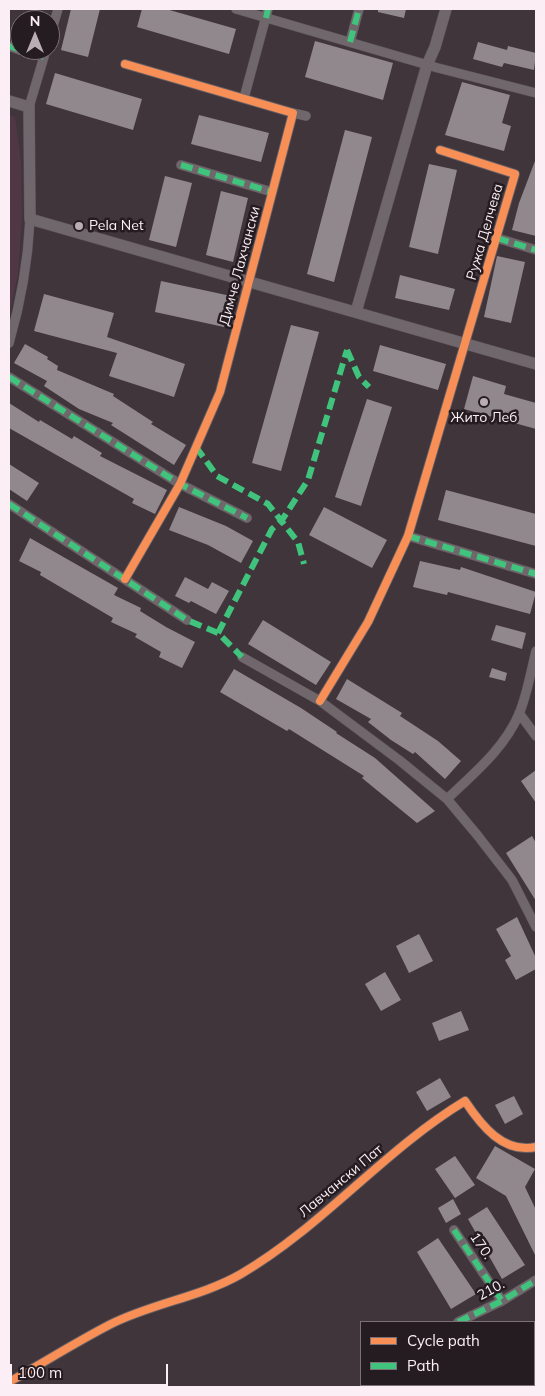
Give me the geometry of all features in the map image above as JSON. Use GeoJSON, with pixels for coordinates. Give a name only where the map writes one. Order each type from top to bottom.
{"type":"FeatureCollection","features":[{"type":"Feature","properties":{"kind":"street"},"geometry":{"type":"LineString","coordinates":[[236,9],[267,13],[350,42],[427,65],[536,93]]}},
{"type":"Feature","properties":{"kind":"street"},"geometry":{"type":"LineString","coordinates":[[350,42],[359,9]]}},
{"type":"Feature","properties":{"kind":"street"},"geometry":{"type":"LineString","coordinates":[[427,65],[428,44],[438,9]]}},
{"type":"Feature","properties":{"kind":"street"},"geometry":{"type":"LineString","coordinates":[[446,9],[435,47],[427,65],[356,312],[536,364]]}},
{"type":"Feature","properties":{"kind":"street"},"geometry":{"type":"LineString","coordinates":[[244,98],[267,13]]}},
{"type":"Feature","properties":{"kind":"street"},"geometry":{"type":"LineString","coordinates":[[9,343],[20,300],[29,246],[29,107],[43,60]]}},
{"type":"Feature","properties":{"kind":"street"},"geometry":{"type":"LineString","coordinates":[[125,64],[306,116]]}},
{"type":"Feature","properties":{"kind":"street"},"geometry":{"type":"LineString","coordinates":[[9,101],[29,107]]}},
{"type":"Feature","properties":{"kind":"street","name":"Димче Лахчански"},"geometry":{"type":"LineString","coordinates":[[124,579],[180,484],[220,392],[293,113]]}},
{"type":"Feature","properties":{"kind":"street","name":"Ружа Делчева"},"geometry":{"type":"LineString","coordinates":[[320,702],[368,622],[408,536],[516,174],[440,150]]}},
{"type":"Feature","properties":{"kind":"street"},"geometry":{"type":"LineString","coordinates":[[181,165],[272,192]]}},
{"type":"Feature","properties":{"kind":"street","name":"Димче Лахчански"},"geometry":{"type":"LineString","coordinates":[[30,219],[356,312]]}},
{"type":"Feature","properties":{"kind":"street","name":"Ружа Делчева"},"geometry":{"type":"LineString","coordinates":[[496,238],[536,250]]}},
{"type":"Feature","properties":{"kind":"street"},"geometry":{"type":"LineString","coordinates":[[9,377],[180,484],[247,518]]}},
{"type":"Feature","properties":{"kind":"street"},"geometry":{"type":"LineString","coordinates":[[9,504],[187,620]]}},
{"type":"Feature","properties":{"kind":"street"},"geometry":{"type":"LineString","coordinates":[[408,536],[536,574]]}},
{"type":"Feature","properties":{"kind":"street"},"geometry":{"type":"LineString","coordinates":[[447,799],[495,753],[519,713],[536,650]]}},
{"type":"Feature","properties":{"kind":"street"},"geometry":{"type":"LineString","coordinates":[[242,657],[320,702],[399,760],[447,799],[512,880],[536,927]]}},
{"type":"Feature","properties":{"kind":"street"},"geometry":{"type":"LineString","coordinates":[[519,713],[536,736]]}},
{"type":"Feature","properties":{"kind":"street","name":"Лавчански Пат"},"geometry":{"type":"LineString","coordinates":[[9,1382],[111,1324],[216,1285],[240,1274],[276,1251],[434,1120],[465,1101],[478,1120],[502,1142],[514,1146],[536,1147]]}},
{"type":"Feature","properties":{"kind":"street","name":"170."},"geometry":{"type":"LineString","coordinates":[[454,1230],[502,1301]]}},
{"type":"Feature","properties":{"kind":"street","name":"210."},"geometry":{"type":"LineString","coordinates":[[460,1321],[502,1301],[536,1280]]}},
{"type":"Feature","properties":{"kind":"shaded area"},"geometry":{"type":"Polygon","coordinates":[[[9,115],[15,117],[21,162],[22,217],[18,273],[9,317],[9,115]]]}},
{"type":"Feature","properties":{"kind":"building"},"geometry":{"type":"Polygon","coordinates":[[[71,9],[100,9],[88,57],[61,50],[71,9]]]}},
{"type":"Feature","properties":{"kind":"building"},"geometry":{"type":"Polygon","coordinates":[[[142,9],[166,9],[236,29],[229,54],[137,27],[142,9]]]}},
{"type":"Feature","properties":{"kind":"building"},"geometry":{"type":"Polygon","coordinates":[[[378,9],[406,9],[404,18],[378,12],[378,9]]]}},
{"type":"Feature","properties":{"kind":"building"},"geometry":{"type":"Polygon","coordinates":[[[315,41],[393,63],[383,100],[305,77],[315,41]]]}},
{"type":"Feature","properties":{"kind":"building"},"geometry":{"type":"Polygon","coordinates":[[[478,42],[507,50],[508,46],[536,53],[534,70],[504,63],[502,67],[473,59],[478,42]]]}},
{"type":"Feature","properties":{"kind":"building"},"geometry":{"type":"Polygon","coordinates":[[[55,73],[142,99],[133,130],[46,104],[55,73]]]}},
{"type":"Feature","properties":{"kind":"building"},"geometry":{"type":"Polygon","coordinates":[[[462,82],[510,95],[502,123],[511,126],[504,151],[445,135],[462,82]]]}},
{"type":"Feature","properties":{"kind":"building"},"geometry":{"type":"Polygon","coordinates":[[[199,115],[269,133],[261,162],[191,144],[199,115]]]}},
{"type":"Feature","properties":{"kind":"building"},"geometry":{"type":"Polygon","coordinates":[[[345,130],[372,137],[334,282],[307,274],[345,130]]]}},
{"type":"Feature","properties":{"kind":"building"},"geometry":{"type":"Polygon","coordinates":[[[535,161],[536,236],[512,230],[519,203],[535,161]]]}},
{"type":"Feature","properties":{"kind":"building"},"geometry":{"type":"Polygon","coordinates":[[[429,164],[457,170],[438,254],[409,247],[429,164]]]}},
{"type":"Feature","properties":{"kind":"building"},"geometry":{"type":"Polygon","coordinates":[[[165,176],[192,183],[176,247],[149,240],[165,176]]]}},
{"type":"Feature","properties":{"kind":"building"},"geometry":{"type":"Polygon","coordinates":[[[221,191],[248,198],[233,262],[206,255],[221,191]]]}},
{"type":"Feature","properties":{"kind":"building"},"geometry":{"type":"Polygon","coordinates":[[[497,256],[525,262],[511,323],[484,317],[497,256]]]}},
{"type":"Feature","properties":{"kind":"building"},"geometry":{"type":"Polygon","coordinates":[[[400,275],[455,289],[449,310],[395,298],[400,275]]]}},
{"type":"Feature","properties":{"kind":"building"},"geometry":{"type":"Polygon","coordinates":[[[161,281],[231,296],[224,327],[155,312],[161,281]]]}},
{"type":"Feature","properties":{"kind":"building"},"geometry":{"type":"Polygon","coordinates":[[[44,294],[114,313],[107,337],[185,364],[174,397],[109,376],[117,353],[34,331],[44,294]]]}},
{"type":"Feature","properties":{"kind":"building"},"geometry":{"type":"Polygon","coordinates":[[[291,325],[319,332],[281,471],[252,463],[291,325]]]}},
{"type":"Feature","properties":{"kind":"building"},"geometry":{"type":"Polygon","coordinates":[[[25,344],[48,357],[47,359],[58,366],[57,370],[114,394],[113,396],[153,422],[151,424],[186,445],[174,465],[111,425],[113,423],[79,409],[44,386],[47,381],[14,363],[25,344]]]}},
{"type":"Feature","properties":{"kind":"building"},"geometry":{"type":"Polygon","coordinates":[[[380,345],[446,364],[438,390],[373,371],[380,345]]]}},
{"type":"Feature","properties":{"kind":"building"},"geometry":{"type":"Polygon","coordinates":[[[473,376],[506,386],[504,394],[536,403],[536,429],[464,409],[473,376]]]}},
{"type":"Feature","properties":{"kind":"building"},"geometry":{"type":"Polygon","coordinates":[[[367,399],[392,407],[361,506],[335,497],[367,399]]]}},
{"type":"Feature","properties":{"kind":"building"},"geometry":{"type":"Polygon","coordinates":[[[9,403],[39,422],[40,420],[72,439],[74,436],[102,453],[100,456],[167,490],[155,514],[132,503],[134,499],[9,428],[9,403]]]}},
{"type":"Feature","properties":{"kind":"building"},"geometry":{"type":"Polygon","coordinates":[[[9,464],[39,483],[27,501],[9,489],[9,464]]]}},
{"type":"Feature","properties":{"kind":"building"},"geometry":{"type":"Polygon","coordinates":[[[446,490],[536,514],[536,546],[438,520],[446,490]]]}},
{"type":"Feature","properties":{"kind":"building"},"geometry":{"type":"Polygon","coordinates":[[[179,507],[226,526],[253,541],[241,563],[208,545],[169,530],[179,507]]]}},
{"type":"Feature","properties":{"kind":"building"},"geometry":{"type":"Polygon","coordinates":[[[324,507],[387,540],[372,568],[309,535],[324,507]]]}},
{"type":"Feature","properties":{"kind":"building"},"geometry":{"type":"Polygon","coordinates":[[[30,538],[118,588],[114,595],[141,608],[140,611],[195,642],[182,668],[159,657],[161,652],[135,637],[137,634],[111,622],[113,618],[40,575],[41,572],[19,561],[30,538]]]}},
{"type":"Feature","properties":{"kind":"building"},"geometry":{"type":"Polygon","coordinates":[[[420,561],[460,570],[461,567],[536,592],[530,614],[448,592],[447,595],[413,587],[420,561]]]}},
{"type":"Feature","properties":{"kind":"building"},"geometry":{"type":"Polygon","coordinates":[[[185,577],[208,589],[212,582],[229,591],[216,614],[191,601],[189,603],[175,596],[185,577]]]}},
{"type":"Feature","properties":{"kind":"building"},"geometry":{"type":"Polygon","coordinates":[[[263,620],[331,662],[316,685],[248,644],[263,620]]]}},
{"type":"Feature","properties":{"kind":"building"},"geometry":{"type":"Polygon","coordinates":[[[496,625],[526,633],[522,649],[491,640],[496,625]]]}},
{"type":"Feature","properties":{"kind":"building"},"geometry":{"type":"Polygon","coordinates":[[[492,668],[507,673],[505,681],[489,677],[492,668]]]}},
{"type":"Feature","properties":{"kind":"building"},"geometry":{"type":"Polygon","coordinates":[[[234,669],[301,708],[375,758],[435,811],[417,823],[362,778],[364,776],[289,729],[287,731],[220,692],[234,669]]]}},
{"type":"Feature","properties":{"kind":"building"},"geometry":{"type":"Polygon","coordinates":[[[347,679],[402,713],[400,716],[438,741],[461,761],[445,779],[415,752],[413,754],[391,740],[368,722],[371,719],[336,699],[347,679]]]}},
{"type":"Feature","properties":{"kind":"building"},"geometry":{"type":"Polygon","coordinates":[[[536,770],[536,803],[521,781],[536,770]]]}},
{"type":"Feature","properties":{"kind":"building"},"geometry":{"type":"Polygon","coordinates":[[[532,836],[536,843],[536,901],[506,853],[532,836]]]}},
{"type":"Feature","properties":{"kind":"building"},"geometry":{"type":"Polygon","coordinates":[[[517,917],[536,958],[536,969],[516,980],[505,960],[511,956],[496,929],[517,917]]]}},
{"type":"Feature","properties":{"kind":"building"},"geometry":{"type":"Polygon","coordinates":[[[419,934],[433,961],[409,973],[396,946],[419,934]]]}},
{"type":"Feature","properties":{"kind":"building"},"geometry":{"type":"Polygon","coordinates":[[[385,972],[401,1000],[381,1011],[365,984],[385,972]]]}},
{"type":"Feature","properties":{"kind":"building"},"geometry":{"type":"Polygon","coordinates":[[[461,1011],[469,1030],[439,1041],[432,1023],[461,1011]]]}},
{"type":"Feature","properties":{"kind":"building"},"geometry":{"type":"Polygon","coordinates":[[[440,1078],[451,1097],[427,1111],[416,1092],[440,1078]]]}},
{"type":"Feature","properties":{"kind":"building"},"geometry":{"type":"Polygon","coordinates":[[[514,1096],[523,1114],[505,1124],[495,1105],[514,1096]]]}},
{"type":"Feature","properties":{"kind":"building"},"geometry":{"type":"Polygon","coordinates":[[[495,1146],[535,1169],[525,1187],[536,1210],[536,1257],[506,1196],[476,1178],[495,1146]]]}},
{"type":"Feature","properties":{"kind":"building"},"geometry":{"type":"Polygon","coordinates":[[[455,1156],[475,1185],[455,1198],[435,1169],[455,1156]]]}},
{"type":"Feature","properties":{"kind":"building"},"geometry":{"type":"Polygon","coordinates":[[[453,1199],[461,1214],[446,1223],[438,1208],[453,1199]]]}},
{"type":"Feature","properties":{"kind":"building"},"geometry":{"type":"Polygon","coordinates":[[[487,1207],[525,1265],[502,1279],[468,1219],[487,1207]]]}},
{"type":"Feature","properties":{"kind":"building"},"geometry":{"type":"Polygon","coordinates":[[[438,1238],[476,1294],[451,1309],[417,1252],[438,1238]]]}},
{"type":"Feature","properties":{"kind":"marked path"},"geometry":{"type":"LineString","coordinates":[[266,18],[268,9]]}},
{"type":"Feature","properties":{"kind":"marked path"},"geometry":{"type":"LineString","coordinates":[[350,42],[359,9]]}},
{"type":"Feature","properties":{"kind":"marked path"},"geometry":{"type":"LineString","coordinates":[[181,165],[272,192]]}},
{"type":"Feature","properties":{"kind":"marked path"},"geometry":{"type":"LineString","coordinates":[[497,238],[536,250]]}},
{"type":"Feature","properties":{"kind":"marked path"},"geometry":{"type":"LineString","coordinates":[[347,350],[359,377],[369,387]]}},
{"type":"Feature","properties":{"kind":"marked path"},"geometry":{"type":"LineString","coordinates":[[218,633],[272,529],[282,520],[308,480],[347,350]]}},
{"type":"Feature","properties":{"kind":"marked path"},"geometry":{"type":"LineString","coordinates":[[9,377],[180,484],[247,518]]}},
{"type":"Feature","properties":{"kind":"marked path"},"geometry":{"type":"LineString","coordinates":[[196,447],[217,476],[268,504],[298,542],[304,564]]}},
{"type":"Feature","properties":{"kind":"marked path"},"geometry":{"type":"LineString","coordinates":[[9,504],[187,620],[218,633],[242,657]]}},
{"type":"Feature","properties":{"kind":"marked path"},"geometry":{"type":"LineString","coordinates":[[408,536],[536,574]]}},
{"type":"Feature","properties":{"kind":"marked path"},"geometry":{"type":"LineString","coordinates":[[454,1230],[502,1301]]}},
{"type":"Feature","properties":{"kind":"marked path"},"geometry":{"type":"LineString","coordinates":[[460,1321],[502,1301],[536,1280]]}},
{"type":"Feature","properties":{"kind":"cycle path"},"geometry":{"type":"LineString","coordinates":[[125,64],[293,113],[220,392],[180,484],[125,579]]}},
{"type":"Feature","properties":{"kind":"cycle path"},"geometry":{"type":"LineString","coordinates":[[320,701],[368,622],[408,536],[515,174],[440,150]]}},
{"type":"Feature","properties":{"kind":"cycle path"},"geometry":{"type":"LineString","coordinates":[[9,1382],[111,1324],[143,1311],[210,1289],[241,1274],[299,1234],[407,1142],[465,1101],[486,1128],[503,1142],[524,1148],[536,1147]]}},
{"type":"Feature","properties":{"kind":"place","name":"Pela Net"},"geometry":{"type":"Point","coordinates":[79,226]}},
{"type":"Feature","properties":{"kind":"place","name":"Жито Леб"},"geometry":{"type":"Point","coordinates":[484,402]}}]}
